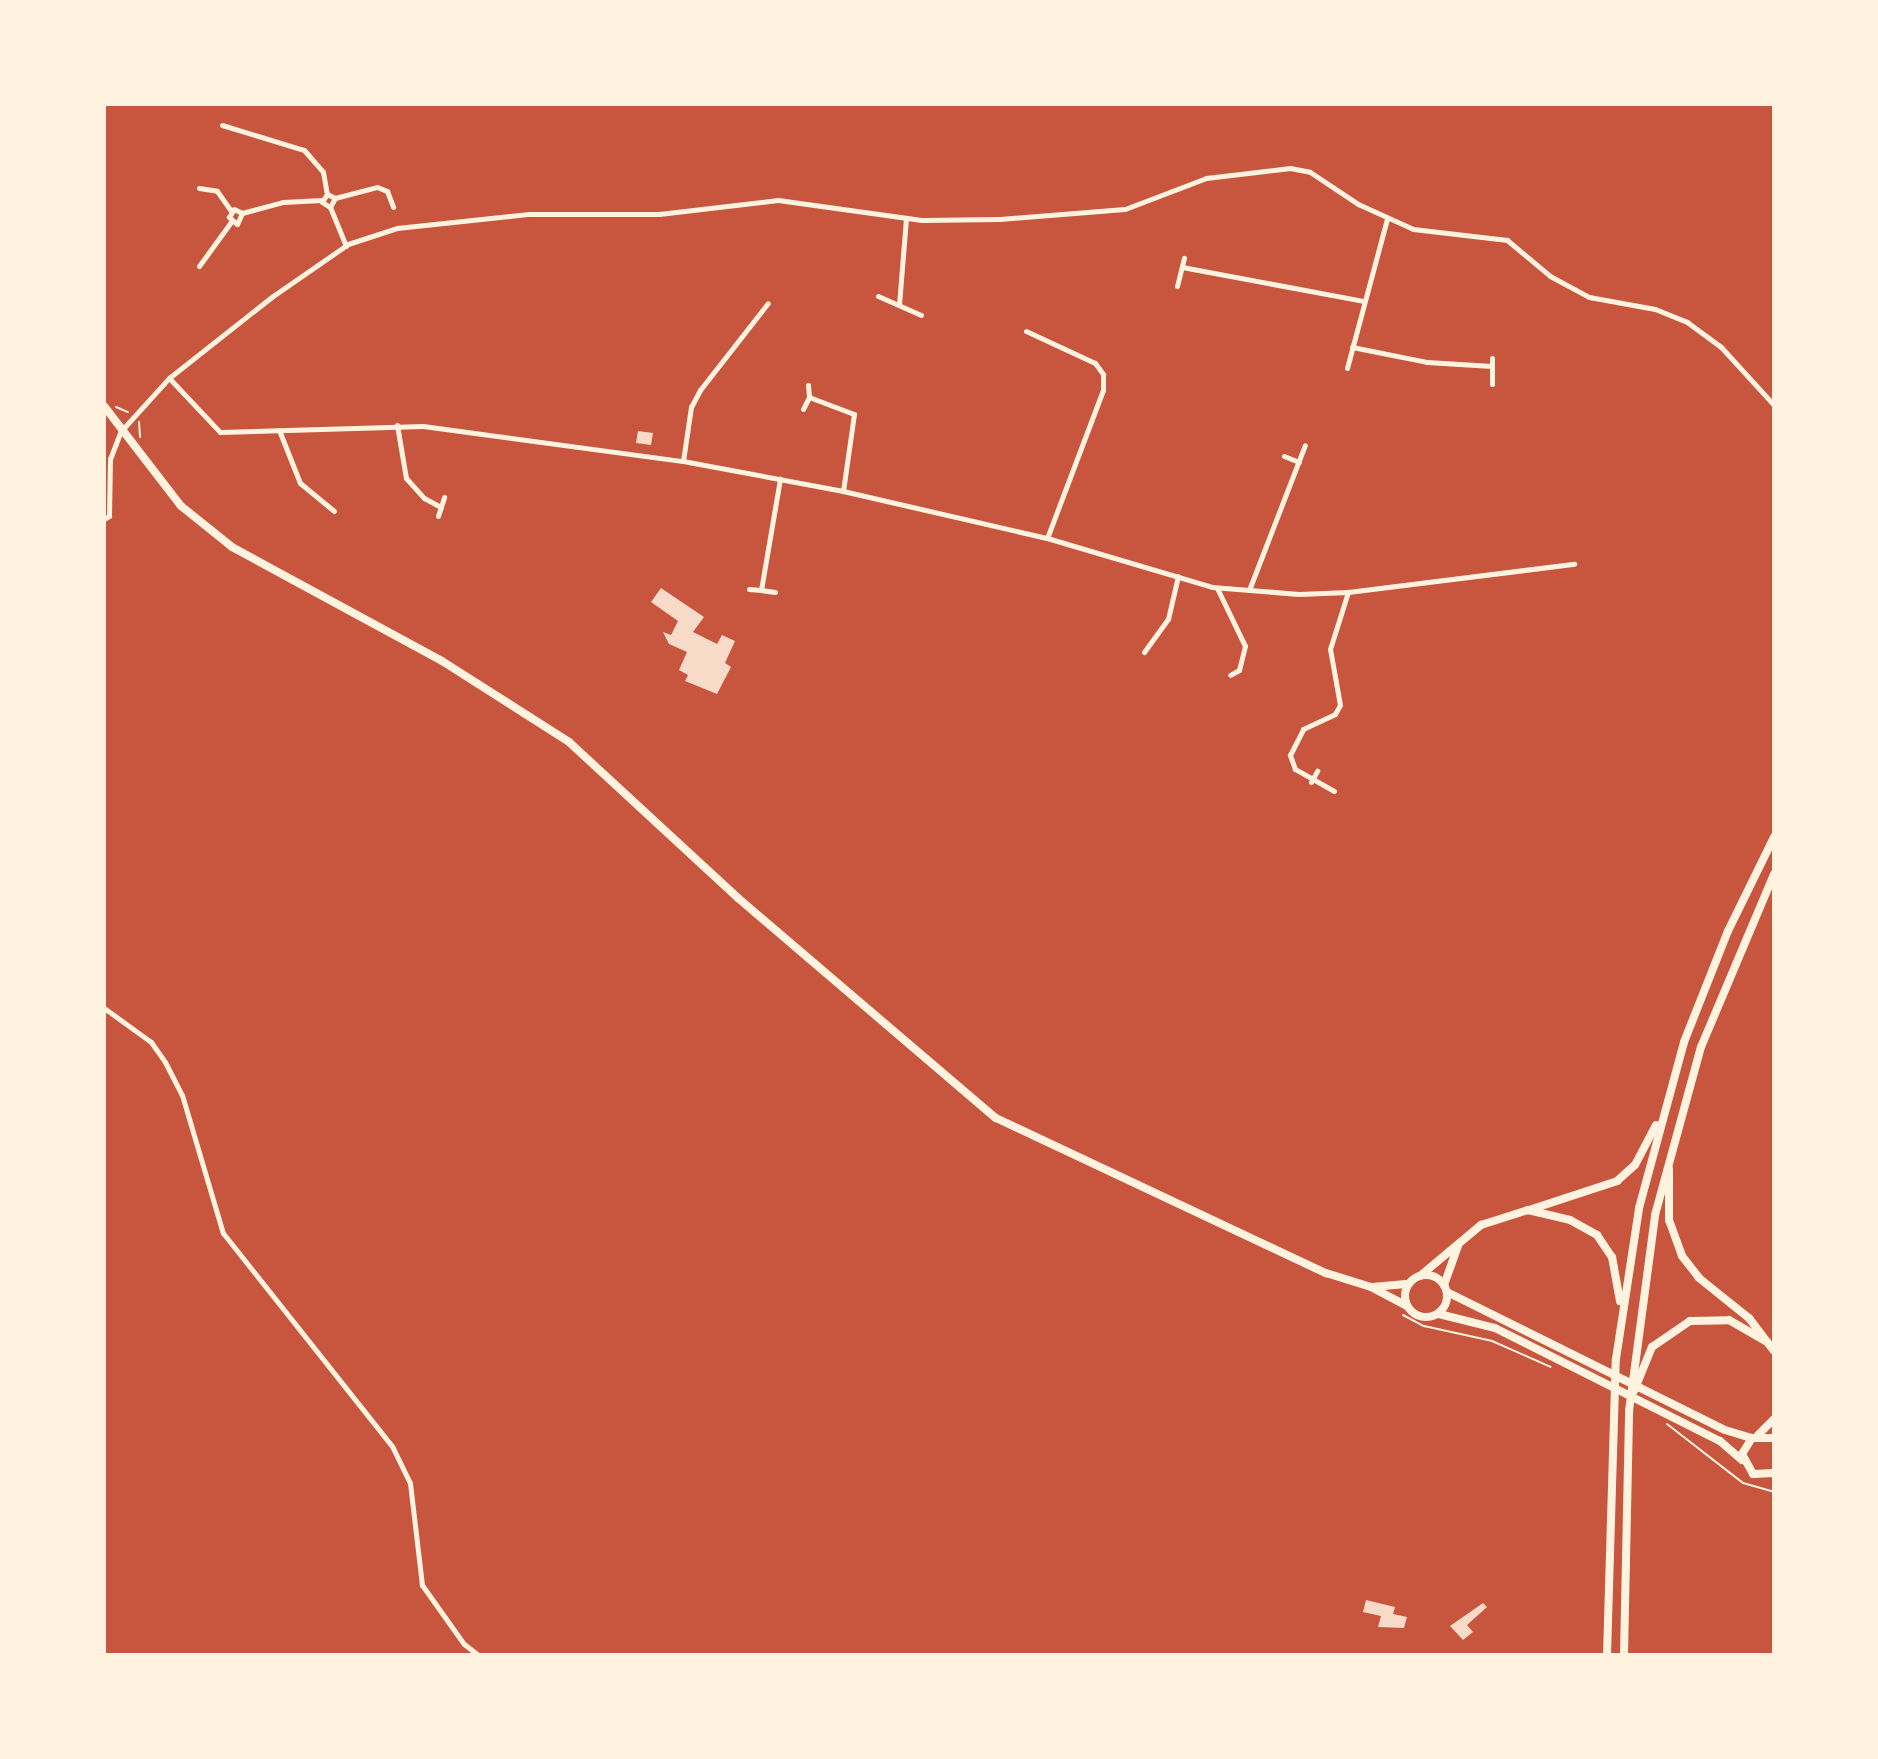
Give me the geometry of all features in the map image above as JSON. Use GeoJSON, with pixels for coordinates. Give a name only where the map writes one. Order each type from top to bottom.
{"type":"FeatureCollection","features":[{"type":"Feature","properties":{"kind":"main road"},"geometry":{"type":"LineString","coordinates":[[104,406],[181,506],[232,547],[442,661],[569,742],[738,898],[996,1118],[1326,1273],[1371,1287],[1418,1316],[1439,1314],[1495,1328],[1720,1441],[1753,1474],[1773,1474]]}},
{"type":"Feature","properties":{"kind":"main road"},"geometry":{"type":"LineString","coordinates":[[1607,1655],[1608,1501],[1622,1311],[1662,1116],[1711,972],[1774,837]]}},
{"type":"Feature","properties":{"kind":"main road"},"geometry":{"type":"LineString","coordinates":[[1624,1655],[1629,1411],[1646,1260],[1670,1152],[1721,993],[1774,874]]}},
{"type":"Feature","properties":{"kind":"main road"},"geometry":{"type":"LineString","coordinates":[[1371,1287],[1409,1284],[1460,1241],[1492,1219],[1617,1181],[1642,1154],[1662,1116]]}},
{"type":"Feature","properties":{"kind":"main road"},"geometry":{"type":"LineString","coordinates":[[1670,1152],[1669,1220],[1682,1256],[1774,1351]]}},
{"type":"Feature","properties":{"kind":"main road"},"geometry":{"type":"LineString","coordinates":[[1528,1210],[1570,1220],[1598,1236],[1612,1257],[1622,1311]]}},
{"type":"Feature","properties":{"kind":"main road"},"geometry":{"type":"LineString","coordinates":[[1439,1314],[1460,1241]]}},
{"type":"Feature","properties":{"kind":"main road"},"geometry":{"type":"LineString","coordinates":[[1420,1276],[1434,1276],[1446,1288],[1666,1401],[1755,1436],[1774,1438]]}},
{"type":"Feature","properties":{"kind":"main road"},"geometry":{"type":"LineString","coordinates":[[1404,1310],[1409,1284]]}},
{"type":"Feature","properties":{"kind":"main road"},"geometry":{"type":"LineString","coordinates":[[1629,1411],[1652,1347],[1680,1325],[1720,1318],[1767,1342]]}},
{"type":"Feature","properties":{"kind":"main road"},"geometry":{"type":"LineString","coordinates":[[1742,1460],[1755,1436],[1774,1419]]}},
{"type":"Feature","properties":{"kind":"street"},"geometry":{"type":"LineString","coordinates":[[222,125],[304,150],[317,160],[327,194],[335,198],[377,187],[387,191],[393,207]]}},
{"type":"Feature","properties":{"kind":"street"},"geometry":{"type":"LineString","coordinates":[[104,519],[109,516],[110,459],[121,431],[169,378],[346,246],[412,227],[529,214],[659,214],[778,200],[906,218],[1000,219],[1125,209],[1206,178],[1290,168],[1310,172],[1387,219],[1447,236],[1489,234],[1507,240],[1550,276],[1589,297],[1655,309],[1687,322],[1721,347],[1774,405]]}},
{"type":"Feature","properties":{"kind":"street"},"geometry":{"type":"LineString","coordinates":[[199,188],[217,191],[231,211],[231,222],[199,266]]}},
{"type":"Feature","properties":{"kind":"street"},"geometry":{"type":"LineString","coordinates":[[322,200],[327,194]]}},
{"type":"Feature","properties":{"kind":"street"},"geometry":{"type":"LineString","coordinates":[[330,207],[335,198]]}},
{"type":"Feature","properties":{"kind":"street"},"geometry":{"type":"LineString","coordinates":[[231,211],[242,213],[283,202],[322,200],[330,207],[346,246]]}},
{"type":"Feature","properties":{"kind":"street"},"geometry":{"type":"LineString","coordinates":[[231,222],[240,222],[242,213]]}},
{"type":"Feature","properties":{"kind":"street"},"geometry":{"type":"LineString","coordinates":[[899,305],[906,218]]}},
{"type":"Feature","properties":{"kind":"street"},"geometry":{"type":"LineString","coordinates":[[1347,368],[1387,219]]}},
{"type":"Feature","properties":{"kind":"street"},"geometry":{"type":"LineString","coordinates":[[1177,286],[1184,258]]}},
{"type":"Feature","properties":{"kind":"street"},"geometry":{"type":"LineString","coordinates":[[1182,267],[1363,301]]}},
{"type":"Feature","properties":{"kind":"street"},"geometry":{"type":"LineString","coordinates":[[878,296],[921,315]]}},
{"type":"Feature","properties":{"kind":"street"},"geometry":{"type":"LineString","coordinates":[[683,461],[691,407],[700,390],[768,303]]}},
{"type":"Feature","properties":{"kind":"street"},"geometry":{"type":"LineString","coordinates":[[1026,331],[1095,363],[1103,374],[1103,390],[1047,538]]}},
{"type":"Feature","properties":{"kind":"street"},"geometry":{"type":"LineString","coordinates":[[1352,347],[1427,362],[1492,362],[1492,384]]}},
{"type":"Feature","properties":{"kind":"street"},"geometry":{"type":"LineString","coordinates":[[169,378],[220,432],[397,425],[683,461],[843,491],[1047,538],[1217,588],[1348,592],[1574,564]]}},
{"type":"Feature","properties":{"kind":"street"},"geometry":{"type":"LineString","coordinates":[[803,409],[809,397],[808,385]]}},
{"type":"Feature","properties":{"kind":"street"},"geometry":{"type":"LineString","coordinates":[[809,397],[848,408],[854,414],[843,491]]}},
{"type":"Feature","properties":{"kind":"street"},"geometry":{"type":"LineString","coordinates":[[397,425],[406,478],[424,498],[441,507]]}},
{"type":"Feature","properties":{"kind":"street"},"geometry":{"type":"LineString","coordinates":[[279,430],[300,483],[334,511]]}},
{"type":"Feature","properties":{"kind":"street"},"geometry":{"type":"LineString","coordinates":[[1249,590],[1305,445]]}},
{"type":"Feature","properties":{"kind":"street"},"geometry":{"type":"LineString","coordinates":[[1284,456],[1299,462]]}},
{"type":"Feature","properties":{"kind":"street"},"geometry":{"type":"LineString","coordinates":[[761,590],[780,478]]}},
{"type":"Feature","properties":{"kind":"street"},"geometry":{"type":"LineString","coordinates":[[438,516],[444,497]]}},
{"type":"Feature","properties":{"kind":"street"},"geometry":{"type":"LineString","coordinates":[[1144,652],[1168,619],[1178,576]]}},
{"type":"Feature","properties":{"kind":"street"},"geometry":{"type":"LineString","coordinates":[[1217,588],[1245,646],[1239,670],[1230,675]]}},
{"type":"Feature","properties":{"kind":"street"},"geometry":{"type":"LineString","coordinates":[[749,589],[775,592]]}},
{"type":"Feature","properties":{"kind":"street"},"geometry":{"type":"LineString","coordinates":[[1334,791],[1311,782],[1295,769],[1290,755],[1303,729],[1335,714],[1340,705],[1330,649],[1348,592]]}},
{"type":"Feature","properties":{"kind":"street"},"geometry":{"type":"LineString","coordinates":[[1311,782],[1317,771]]}},
{"type":"Feature","properties":{"kind":"street"},"geometry":{"type":"LineString","coordinates":[[104,1008],[151,1042],[165,1062],[182,1095],[223,1233],[392,1446],[410,1483],[422,1585],[464,1644],[478,1655]]}},
{"type":"Feature","properties":{"kind":"path"},"geometry":{"type":"LineString","coordinates":[[1404,1310],[1424,1326],[1492,1341],[1560,1370]]}},
{"type":"Feature","properties":{"kind":"path"},"geometry":{"type":"LineString","coordinates":[[1661,1414],[1743,1483],[1774,1492]]}},
{"type":"Feature","properties":{"kind":"building"},"geometry":{"type":"Polygon","coordinates":[[[638,431],[653,433],[651,445],[636,443],[638,431]]]}},
{"type":"Feature","properties":{"kind":"building"},"geometry":{"type":"Polygon","coordinates":[[[661,588],[704,617],[693,632],[717,644],[722,635],[735,641],[725,663],[731,667],[717,694],[685,681],[688,675],[679,670],[687,652],[669,644],[663,632],[671,635],[678,621],[651,602],[661,588]]]}},
{"type":"Feature","properties":{"kind":"building"},"geometry":{"type":"Polygon","coordinates":[[[1366,1600],[1395,1607],[1393,1614],[1407,1617],[1404,1628],[1378,1627],[1381,1616],[1363,1612],[1366,1600]]]}},
{"type":"Feature","properties":{"kind":"building"},"geometry":{"type":"Polygon","coordinates":[[[1483,1603],[1487,1607],[1467,1625],[1473,1632],[1463,1640],[1450,1626],[1483,1603]]]}}]}
